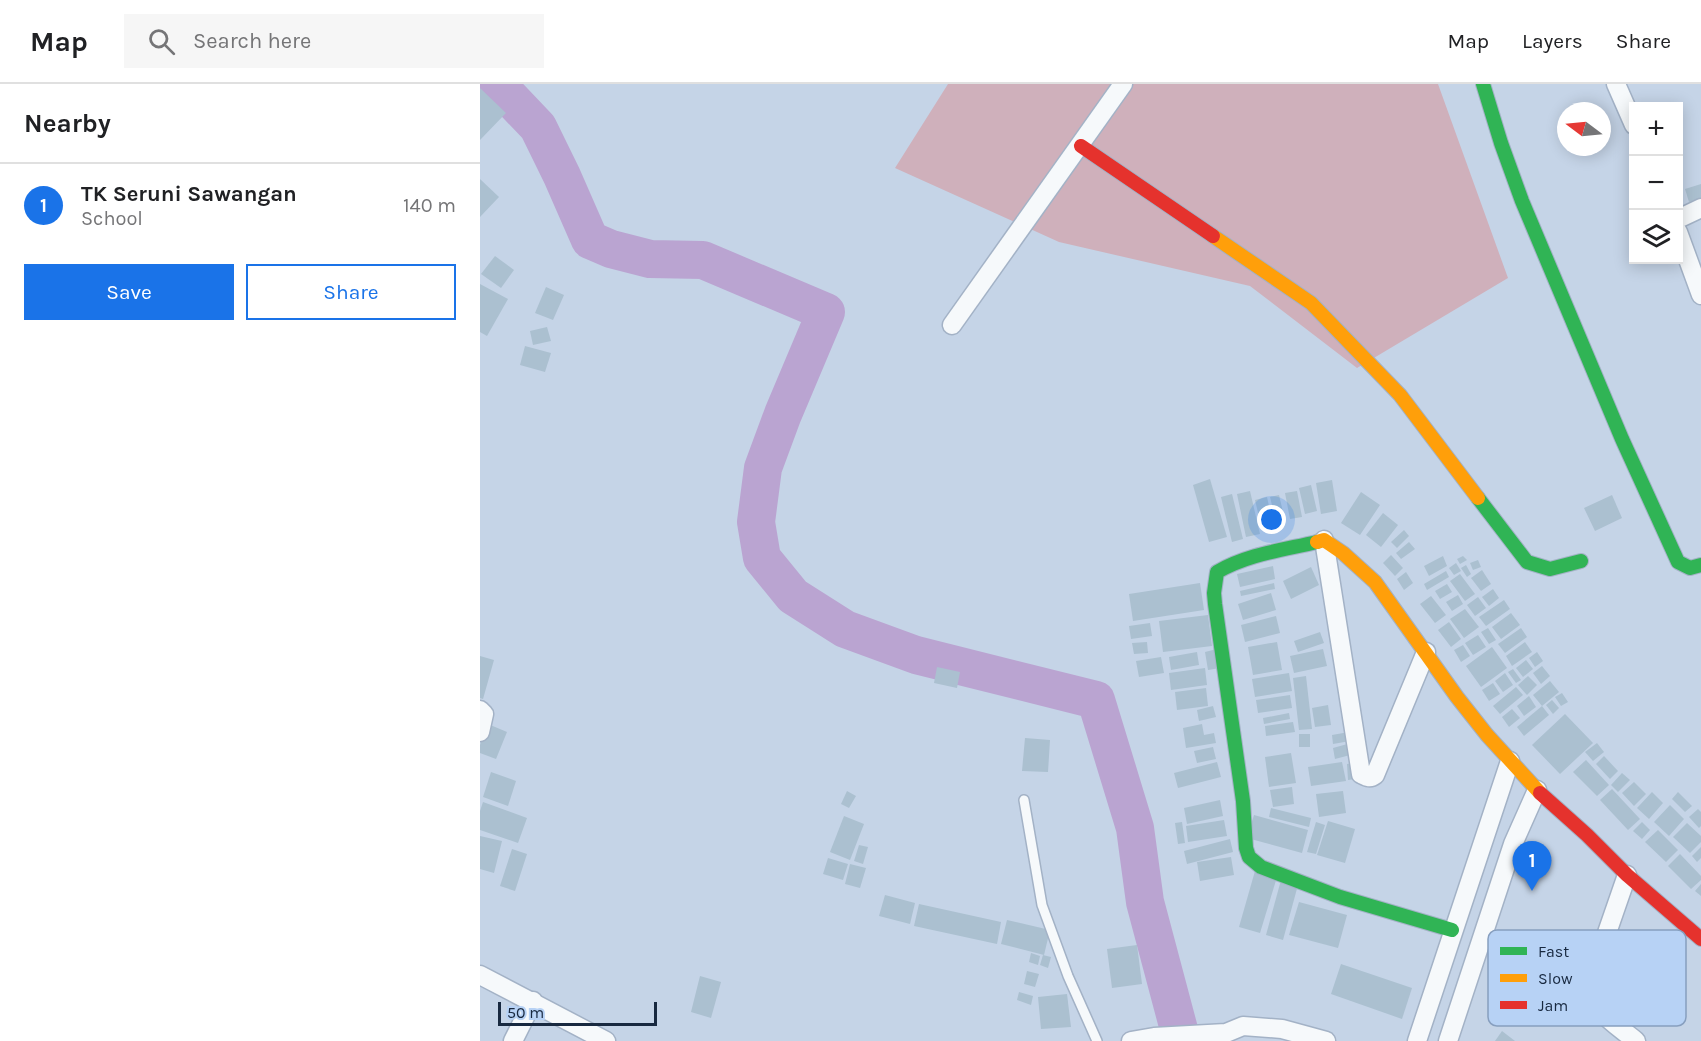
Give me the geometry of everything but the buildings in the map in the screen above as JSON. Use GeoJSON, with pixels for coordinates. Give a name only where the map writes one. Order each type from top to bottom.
{"type":"FeatureCollection","features":[{"type":"Feature","properties":{"kind":"street"},"geometry":{"type":"LineString","coordinates":[[952,325],[1123,84]]}},
{"type":"Feature","properties":{"kind":"street"},"geometry":{"type":"LineString","coordinates":[[1483,84],[1521,199],[1623,441],[1678,562],[1690,568],[1701,565]]}},
{"type":"Feature","properties":{"kind":"street"},"geometry":{"type":"LineString","coordinates":[[1616,84],[1629,113]]}},
{"type":"Feature","properties":{"kind":"street"},"geometry":{"type":"LineString","coordinates":[[1081,146],[1311,303],[1400,395],[1527,561],[1550,568],[1581,561]]}},
{"type":"Feature","properties":{"kind":"street"},"geometry":{"type":"LineString","coordinates":[[1683,217],[1701,208]]}},
{"type":"Feature","properties":{"kind":"street"},"geometry":{"type":"LineString","coordinates":[[1683,246],[1701,295]]}},
{"type":"Feature","properties":{"kind":"street"},"geometry":{"type":"LineString","coordinates":[[1324,540],[1361,774],[1372,778],[1375,775],[1426,652]]}},
{"type":"Feature","properties":{"kind":"street"},"geometry":{"type":"LineString","coordinates":[[1452,930],[1340,897],[1261,867],[1249,857],[1215,604],[1217,572],[1235,562],[1324,540],[1343,553],[1375,582],[1458,697],[1510,761],[1627,875],[1701,939]]}},
{"type":"Feature","properties":{"kind":"street"},"geometry":{"type":"LineString","coordinates":[[480,710],[484,714],[480,732]]}},
{"type":"Feature","properties":{"kind":"street"},"geometry":{"type":"LineString","coordinates":[[1417,1041],[1510,761]]}},
{"type":"Feature","properties":{"kind":"street"},"geometry":{"type":"LineString","coordinates":[[1448,1041],[1513,844],[1538,790]]}},
{"type":"Feature","properties":{"kind":"street"},"geometry":{"type":"LineString","coordinates":[[1608,930],[1627,875]]}},
{"type":"Feature","properties":{"kind":"street"},"geometry":{"type":"LineString","coordinates":[[480,975],[606,1041]]}},
{"type":"Feature","properties":{"kind":"street"},"geometry":{"type":"LineString","coordinates":[[513,1041],[533,1001]]}},
{"type":"Feature","properties":{"kind":"street"},"geometry":{"type":"LineString","coordinates":[[1226,1037],[1242,1026],[1281,1035],[1326,1041]]}},
{"type":"Feature","properties":{"kind":"street"},"geometry":{"type":"LineString","coordinates":[[1617,1026],[1636,1041]]}},
{"type":"Feature","properties":{"kind":"street"},"geometry":{"type":"LineString","coordinates":[[1131,1041],[1154,1037],[1199,1035],[1243,1041]]}},
{"type":"Feature","properties":{"kind":"lane"},"geometry":{"type":"LineString","coordinates":[[1024,800],[1042,905],[1068,976],[1097,1041]]}},
{"type":"Feature","properties":{"kind":"shaded area"},"geometry":{"type":"Polygon","coordinates":[[[948,84],[1438,84],[1508,278],[1357,368],[1250,286],[1059,242],[895,168],[948,84]]]}},
{"type":"Feature","properties":{"kind":"waterway"},"geometry":{"type":"LineString","coordinates":[[497,84],[538,127],[590,240],[611,249],[650,259],[703,260],[826,312],[763,468],[756,522],[762,558],[793,596],[845,629],[916,655],[1096,700],[1135,828],[1145,902],[1182,1041]]}},
{"type":"Feature","properties":{"kind":"traffic: fast"},"geometry":{"type":"LineString","coordinates":[[1483,84],[1522,201],[1622,439],[1678,562],[1690,568],[1701,565]]}},
{"type":"Feature","properties":{"kind":"traffic: fast"},"geometry":{"type":"LineString","coordinates":[[1478,498],[1527,562],[1550,569],[1581,561]]}},
{"type":"Feature","properties":{"kind":"traffic: fast"},"geometry":{"type":"LineString","coordinates":[[1317,542],[1253,557],[1217,572],[1215,604],[1249,857],[1261,867],[1340,897],[1452,930]]}},
{"type":"Feature","properties":{"kind":"traffic: slow"},"geometry":{"type":"LineString","coordinates":[[1213,236],[1311,303],[1400,395],[1478,498]]}},
{"type":"Feature","properties":{"kind":"traffic: slow"},"geometry":{"type":"LineString","coordinates":[[1317,542],[1324,540],[1343,553],[1375,582],[1457,697],[1487,735],[1540,793]]}},
{"type":"Feature","properties":{"kind":"traffic: jam"},"geometry":{"type":"LineString","coordinates":[[1081,146],[1213,236]]}},
{"type":"Feature","properties":{"kind":"traffic: jam"},"geometry":{"type":"LineString","coordinates":[[1540,793],[1627,875],[1701,939]]}},
{"type":"Feature","properties":{"kind":"place","name":"TK Seruni Sawangan"},"geometry":{"type":"Point","coordinates":[1532,891]}}]}
